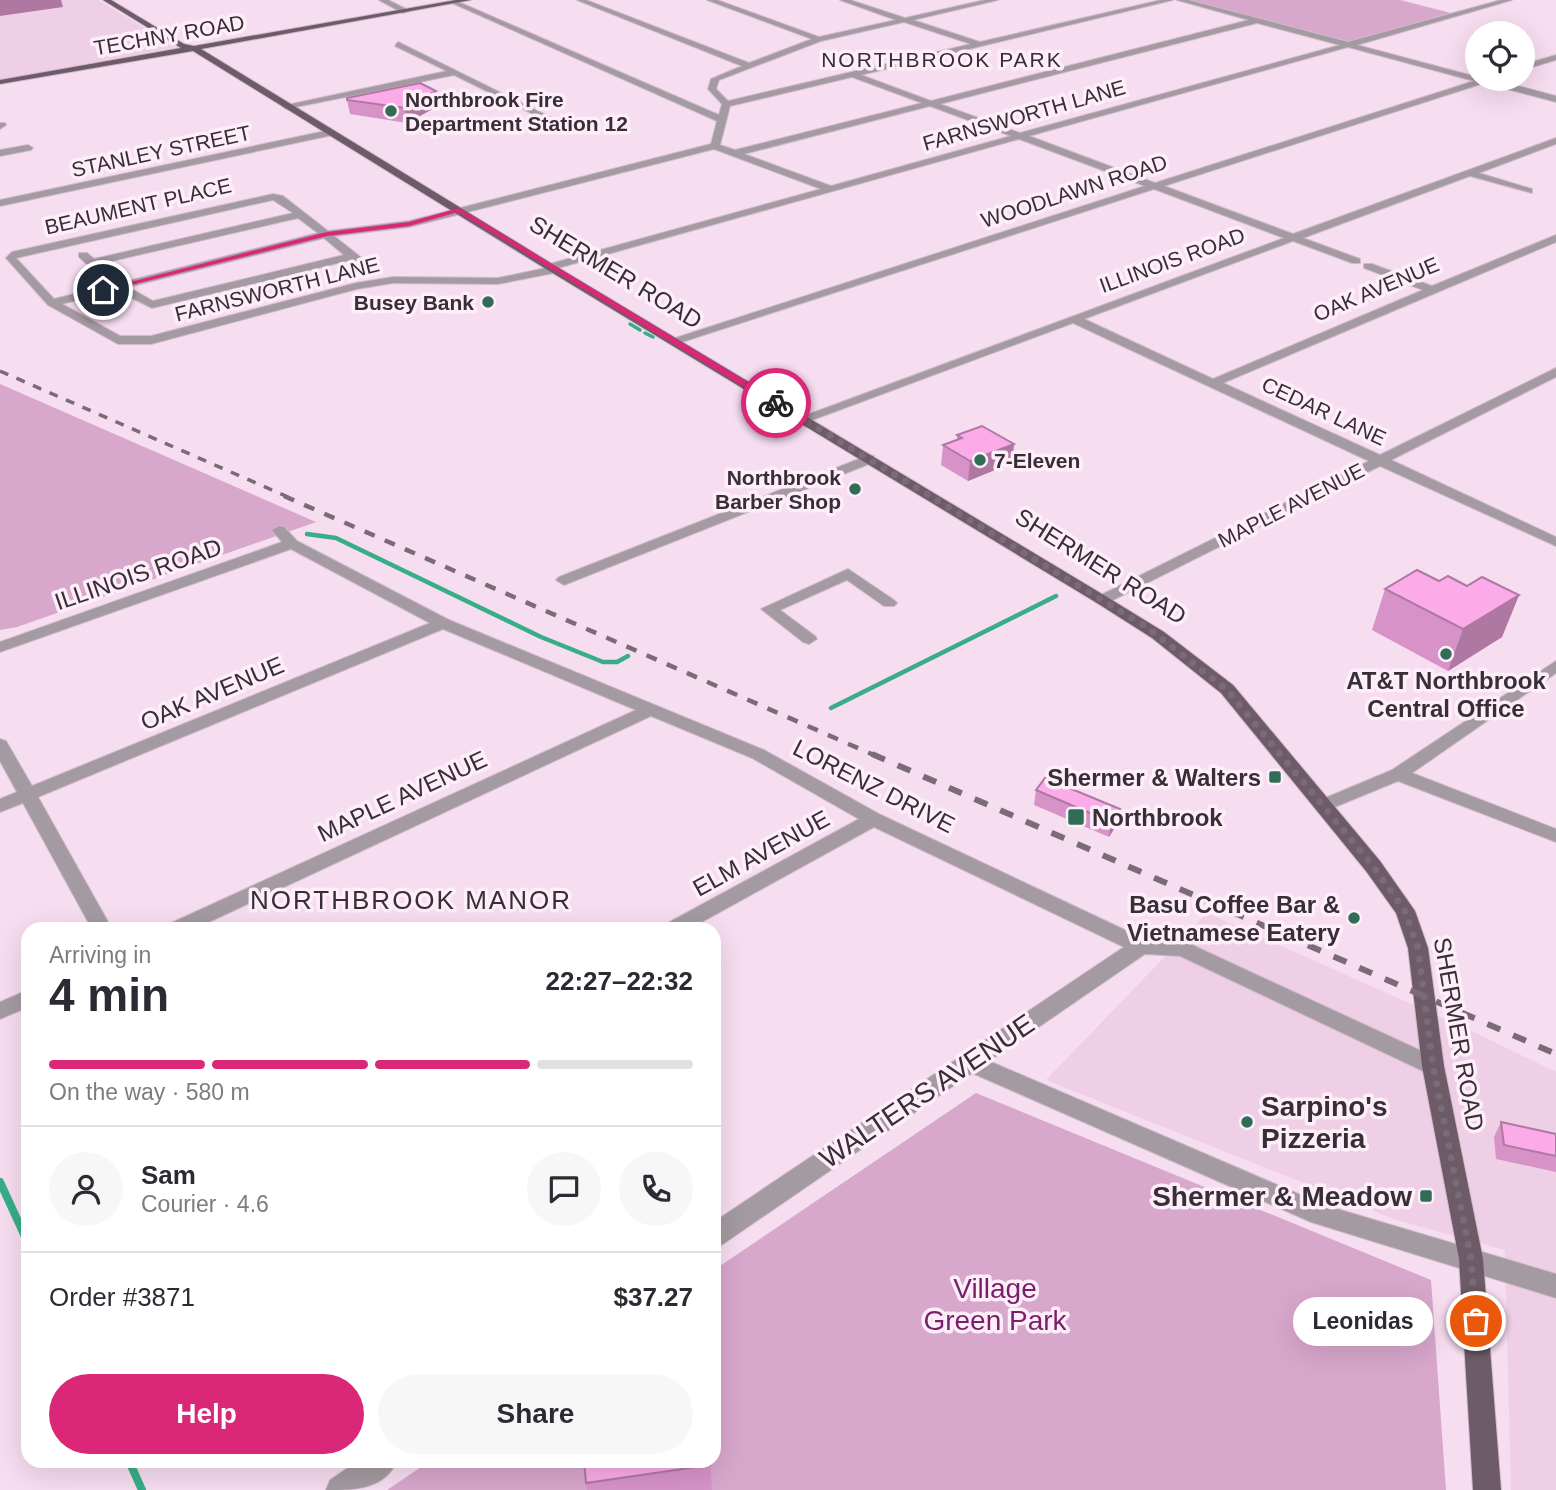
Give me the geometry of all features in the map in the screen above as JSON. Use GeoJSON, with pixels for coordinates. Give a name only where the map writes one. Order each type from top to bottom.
{"type":"FeatureCollection","features":[{"type":"Feature","properties":{"kind":"main road","name":"SHERMER ROAD"},"geometry":{"type":"LineString","coordinates":[[106,0],[182,46],[194,48],[552,269],[1158,635],[1227,690],[1373,866],[1405,911],[1418,948],[1433,1066],[1471,1259],[1487,1490]]}},
{"type":"Feature","properties":{"kind":"main road","name":"SHERMER ROAD"},"geometry":{"type":"LineString","coordinates":[[121,0],[195,44],[194,48]]}},
{"type":"Feature","properties":{"kind":"main road","name":"TECHNY ROAD"},"geometry":{"type":"LineString","coordinates":[[0,82],[468,0]]}},
{"type":"Feature","properties":{"kind":"street"},"geometry":{"type":"LineString","coordinates":[[382,0],[406,11]]}},
{"type":"Feature","properties":{"kind":"street"},"geometry":{"type":"LineString","coordinates":[[580,0],[747,65]]}},
{"type":"Feature","properties":{"kind":"street"},"geometry":{"type":"LineString","coordinates":[[710,0],[819,39]]}},
{"type":"Feature","properties":{"kind":"street"},"geometry":{"type":"LineString","coordinates":[[843,0],[978,44]]}},
{"type":"Feature","properties":{"kind":"street"},"geometry":{"type":"LineString","coordinates":[[726,104],[712,89],[715,79],[747,65],[819,39],[995,0]]}},
{"type":"Feature","properties":{"kind":"street"},"geometry":{"type":"LineString","coordinates":[[726,104],[1170,0]]}},
{"type":"Feature","properties":{"kind":"street"},"geometry":{"type":"LineString","coordinates":[[1180,0],[1465,75]]}},
{"type":"Feature","properties":{"kind":"street"},"geometry":{"type":"LineString","coordinates":[[1474,0],[1494,5]]}},
{"type":"Feature","properties":{"kind":"street","name":"FARNSWORTH LANE"},"geometry":{"type":"LineString","coordinates":[[52,303],[118,340],[134,341],[162,338],[368,284],[436,279],[479,282],[511,279],[1509,0]]}},
{"type":"Feature","properties":{"kind":"street"},"geometry":{"type":"LineString","coordinates":[[454,2],[722,120]]}},
{"type":"Feature","properties":{"kind":"street"},"geometry":{"type":"LineString","coordinates":[[735,153],[1255,21]]}},
{"type":"Feature","properties":{"kind":"street"},"geometry":{"type":"LineString","coordinates":[[398,44],[560,124]]}},
{"type":"Feature","properties":{"kind":"street"},"geometry":{"type":"LineString","coordinates":[[1535,64],[1556,57]]}},
{"type":"Feature","properties":{"kind":"street"},"geometry":{"type":"LineString","coordinates":[[286,106],[456,72]]}},
{"type":"Feature","properties":{"kind":"street"},"geometry":{"type":"LineString","coordinates":[[852,74],[1356,261]]}},
{"type":"Feature","properties":{"kind":"street","name":"WOODLAWN ROAD"},"geometry":{"type":"LineString","coordinates":[[673,341],[1465,85]]}},
{"type":"Feature","properties":{"kind":"street"},"geometry":{"type":"LineString","coordinates":[[1524,91],[1556,100]]}},
{"type":"Feature","properties":{"kind":"street"},"geometry":{"type":"LineString","coordinates":[[715,146],[726,104]]}},
{"type":"Feature","properties":{"kind":"street","name":"STANLEY STREET"},"geometry":{"type":"LineString","coordinates":[[0,203],[330,133]]}},
{"type":"Feature","properties":{"kind":"street","name":"ILLINOIS ROAD"},"geometry":{"type":"LineString","coordinates":[[802,419],[1556,141]]}},
{"type":"Feature","properties":{"kind":"street"},"geometry":{"type":"LineString","coordinates":[[52,303],[327,234],[409,224],[715,146],[831,189]]}},
{"type":"Feature","properties":{"kind":"street"},"geometry":{"type":"LineString","coordinates":[[0,153],[28,148]]}},
{"type":"Feature","properties":{"kind":"street"},"geometry":{"type":"LineString","coordinates":[[1471,173],[1529,191]]}},
{"type":"Feature","properties":{"kind":"street","name":"BEAUMENT PLACE"},"geometry":{"type":"LineString","coordinates":[[52,303],[11,258],[12,255],[261,197],[280,198],[301,214]]}},
{"type":"Feature","properties":{"kind":"street"},"geometry":{"type":"LineString","coordinates":[[301,214],[327,234],[331,241],[356,259],[162,305],[152,305],[117,286],[87,259],[301,214]]}},
{"type":"Feature","properties":{"kind":"street","name":"OAK AVENUE"},"geometry":{"type":"LineString","coordinates":[[1213,383],[1556,238]]}},
{"type":"Feature","properties":{"kind":"street"},"geometry":{"type":"LineString","coordinates":[[1368,266],[1432,290]]}},
{"type":"Feature","properties":{"kind":"street","name":"CEDAR LANE"},"geometry":{"type":"LineString","coordinates":[[1074,319],[1556,542]]}},
{"type":"Feature","properties":{"kind":"street","name":"MAPLE AVENUE"},"geometry":{"type":"LineString","coordinates":[[1101,600],[1556,372]]}},
{"type":"Feature","properties":{"kind":"street"},"geometry":{"type":"LineString","coordinates":[[564,580],[869,459]]}},
{"type":"Feature","properties":{"kind":"street","name":"LORENZ DRIVE"},"geometry":{"type":"LineString","coordinates":[[279,530],[292,544],[443,623],[758,754],[873,819],[1141,946],[1183,949],[1433,1066]]}},
{"type":"Feature","properties":{"kind":"street","name":"ILLINOIS ROAD"},"geometry":{"type":"LineString","coordinates":[[0,647],[292,544]]}},
{"type":"Feature","properties":{"kind":"street"},"geometry":{"type":"LineString","coordinates":[[809,639],[769,609],[848,575],[889,603]]}},
{"type":"Feature","properties":{"kind":"street","name":"OAK AVENUE"},"geometry":{"type":"LineString","coordinates":[[0,806],[443,623]]}},
{"type":"Feature","properties":{"kind":"street"},"geometry":{"type":"LineString","coordinates":[[1324,805],[1398,774],[1556,666]]}},
{"type":"Feature","properties":{"kind":"street","name":"MAPLE AVENUE"},"geometry":{"type":"LineString","coordinates":[[191,922],[650,710]]}},
{"type":"Feature","properties":{"kind":"street"},"geometry":{"type":"LineString","coordinates":[[0,744],[98,922]]}},
{"type":"Feature","properties":{"kind":"street"},"geometry":{"type":"LineString","coordinates":[[1398,774],[1556,836]]}},
{"type":"Feature","properties":{"kind":"street","name":"ELM AVENUE"},"geometry":{"type":"LineString","coordinates":[[686,922],[873,819]]}},
{"type":"Feature","properties":{"kind":"street","name":"WALTERS AVENUE"},"geometry":{"type":"LineString","coordinates":[[721,1231],[1141,946]]}},
{"type":"Feature","properties":{"kind":"street"},"geometry":{"type":"LineString","coordinates":[[0,1011],[21,1001]]}},
{"type":"Feature","properties":{"kind":"street"},"geometry":{"type":"LineString","coordinates":[[970,1062],[1320,1214],[1556,1286]]}},
{"type":"Feature","properties":{"kind":"street"},"geometry":{"type":"LineString","coordinates":[[340,1490],[373,1468]]}},
{"type":"Feature","properties":{"kind":"shaded area"},"geometry":{"type":"Polygon","coordinates":[[[0,0],[98,0],[176,47],[0,80],[0,0]]]}},
{"type":"Feature","properties":{"kind":"shaded area"},"geometry":{"type":"Polygon","coordinates":[[[1207,913],[1476,1033],[1556,1072],[1556,1490],[1511,1490],[1505,1250],[1396,1220],[1046,1080],[1207,913]]]}},
{"type":"Feature","properties":{"kind":"green space"},"geometry":{"type":"Polygon","coordinates":[[[1187,0],[1400,0],[1455,14],[1346,42],[1187,0]]]}},
{"type":"Feature","properties":{"kind":"green space"},"geometry":{"type":"Polygon","coordinates":[[[0,384],[316,522],[17,627],[0,630],[0,384]]]}},
{"type":"Feature","properties":{"kind":"green space","name":"Village Green Park"},"geometry":{"type":"Polygon","coordinates":[[[976,1093],[1431,1280],[1446,1490],[387,1490],[420,1468],[721,1468],[721,1265],[976,1093]]]}},
{"type":"Feature","properties":{"kind":"building"},"geometry":{"type":"Polygon","coordinates":[[[420,83],[436,91],[405,108],[347,100],[347,98],[420,83]]]}},
{"type":"Feature","properties":{"kind":"building"},"geometry":{"type":"Polygon","coordinates":[[[982,426],[1014,444],[970,461],[943,445],[962,438],[957,435],[982,426]]]}},
{"type":"Feature","properties":{"kind":"building"},"geometry":{"type":"Polygon","coordinates":[[[1417,570],[1439,581],[1448,576],[1467,586],[1482,577],[1519,595],[1463,629],[1385,589],[1417,570]]]}},
{"type":"Feature","properties":{"kind":"building"},"geometry":{"type":"Polygon","coordinates":[[[1045,778],[1120,809],[1111,822],[1036,790],[1045,778]]]}},
{"type":"Feature","properties":{"kind":"building"},"geometry":{"type":"Polygon","coordinates":[[[1501,1122],[1556,1134],[1556,1156],[1504,1145],[1501,1122]]]}},
{"type":"Feature","properties":{"kind":"building"},"geometry":{"type":"Polygon","coordinates":[[[585,1468],[689,1468],[586,1483],[585,1468]]]}},
{"type":"Feature","properties":{"kind":"waterway"},"geometry":{"type":"LineString","coordinates":[[630,324],[640,330]]}},
{"type":"Feature","properties":{"kind":"waterway"},"geometry":{"type":"LineString","coordinates":[[645,333],[653,337]]}},
{"type":"Feature","properties":{"kind":"waterway"},"geometry":{"type":"LineString","coordinates":[[307,534],[336,538],[541,637],[603,662],[617,662],[628,656]]}},
{"type":"Feature","properties":{"kind":"waterway"},"geometry":{"type":"LineString","coordinates":[[831,708],[1056,596]]}},
{"type":"Feature","properties":{"kind":"waterway"},"geometry":{"type":"LineString","coordinates":[[0,1182],[21,1228]]}},
{"type":"Feature","properties":{"kind":"waterway"},"geometry":{"type":"LineString","coordinates":[[132,1468],[142,1490]]}},
{"type":"Feature","properties":{"kind":"railway"},"geometry":{"type":"LineString","coordinates":[[0,371],[288,497]]}},
{"type":"Feature","properties":{"kind":"railway"},"geometry":{"type":"LineString","coordinates":[[284,496],[876,756]]}},
{"type":"Feature","properties":{"kind":"railway"},"geometry":{"type":"LineString","coordinates":[[872,754],[1556,1054]]}},
{"type":"Feature","properties":{"kind":"way so far"},"geometry":{"type":"LineString","coordinates":[[776,403],[1145,626],[1187,656],[1227,690],[1373,866],[1405,911],[1418,948],[1433,1066],[1471,1259],[1476,1321]]}},
{"type":"Feature","properties":{"kind":"place","name":"Northbrook Fire Department Station 12"},"geometry":{"type":"Point","coordinates":[391,111]}},
{"type":"Feature","properties":{"kind":"place","name":"Busey Bank"},"geometry":{"type":"Point","coordinates":[488,302]}},
{"type":"Feature","properties":{"kind":"place","name":"7-Eleven"},"geometry":{"type":"Point","coordinates":[980,460]}},
{"type":"Feature","properties":{"kind":"place","name":"Northbrook Barber Shop"},"geometry":{"type":"Point","coordinates":[855,489]}},
{"type":"Feature","properties":{"kind":"place","name":"AT&T Northbrook Central Office"},"geometry":{"type":"Point","coordinates":[1446,654]}},
{"type":"Feature","properties":{"kind":"place","name":"Shermer & Walters"},"geometry":{"type":"Point","coordinates":[1275,777]}},
{"type":"Feature","properties":{"kind":"place","name":"Northbrook"},"geometry":{"type":"Point","coordinates":[1076,817]}},
{"type":"Feature","properties":{"kind":"place","name":"Basu Coffee Bar & Vietnamese Eatery"},"geometry":{"type":"Point","coordinates":[1354,918]}},
{"type":"Feature","properties":{"kind":"place","name":"Sarpino's Pizzeria"},"geometry":{"type":"Point","coordinates":[1247,1122]}},
{"type":"Feature","properties":{"kind":"place","name":"Shermer & Meadow"},"geometry":{"type":"Point","coordinates":[1426,1196]}},
{"type":"Feature","properties":{"kind":"place","name":"Leonidas"},"geometry":{"type":"Point","coordinates":[1476,1321]}},
{"type":"Feature","properties":{"kind":"district","name":"NORTHBROOK PARK"},"geometry":{"type":"Point","coordinates":[942,59]}},
{"type":"Feature","properties":{"kind":"district","name":"NORTHBROOK MANOR"},"geometry":{"type":"Point","coordinates":[411,900]}},
{"type":"Feature","properties":{"kind":"route"},"geometry":{"type":"LineString","coordinates":[[103,290],[327,234],[409,224],[459,210],[776,403]]}}]}
